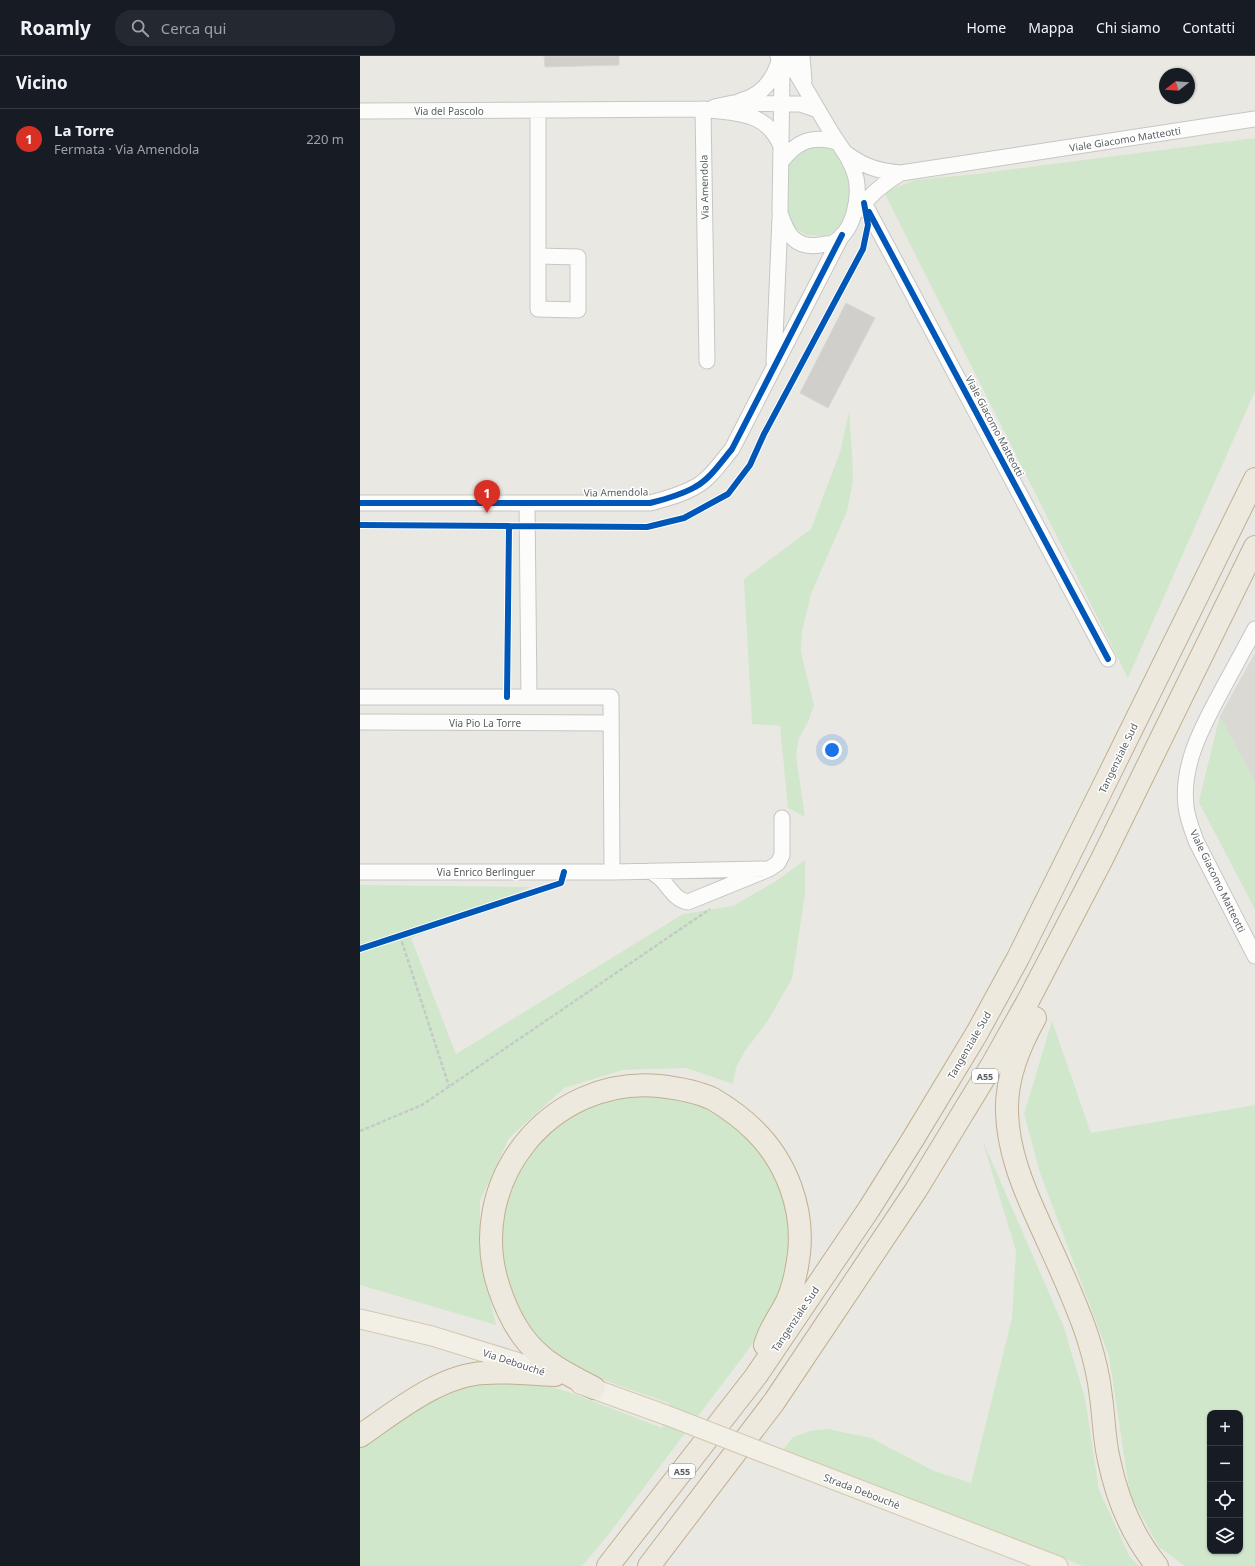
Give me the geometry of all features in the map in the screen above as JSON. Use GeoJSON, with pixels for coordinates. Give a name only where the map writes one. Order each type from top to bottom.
{"type":"FeatureCollection","features":[{"type":"Feature","properties":{"kind":"highway","name":"Tangenziale Sud"},"geometry":{"type":"LineString","coordinates":[[608,1566],[756,1376],[869,1209],[977,1033],[1018,958],[1108,779],[1255,479]]}},
{"type":"Feature","properties":{"kind":"highway","name":"A55"},"geometry":{"type":"LineString","coordinates":[[649,1566],[774,1402],[916,1190],[992,1065],[1066,930],[1255,547]]}},
{"type":"Feature","properties":{"kind":"highway"},"geometry":{"type":"LineString","coordinates":[[1102,859],[1071,950],[1021,1043],[1008,1088],[1007,1112],[1010,1137],[1025,1190],[1076,1307],[1088,1339],[1101,1396],[1108,1459],[1116,1488],[1126,1516],[1138,1540],[1157,1566]]}},
{"type":"Feature","properties":{"kind":"highway"},"geometry":{"type":"LineString","coordinates":[[594,1388],[539,1355],[526,1341],[515,1322],[503,1300],[495,1276],[491,1252],[491,1230],[494,1206],[510,1163],[522,1146],[554,1114],[590,1095],[633,1085],[674,1087],[694,1092],[731,1110],[761,1136],[774,1153],[786,1173],[793,1194],[800,1225],[799,1252],[794,1281],[783,1310],[768,1334],[756,1376]]}},
{"type":"Feature","properties":{"kind":"highway"},"geometry":{"type":"LineString","coordinates":[[360,1436],[415,1399],[448,1382],[483,1372],[555,1375]]}},
{"type":"Feature","properties":{"kind":"main road","name":"Via Debouché"},"geometry":{"type":"LineString","coordinates":[[360,1319],[432,1336],[511,1360],[594,1388],[666,1415]]}},
{"type":"Feature","properties":{"kind":"main road","name":"Strada Debouchè"},"geometry":{"type":"LineString","coordinates":[[666,1415],[1058,1566]]}},
{"type":"Feature","properties":{"kind":"street"},"geometry":{"type":"LineString","coordinates":[[802,56],[804,86]]}},
{"type":"Feature","properties":{"kind":"street"},"geometry":{"type":"LineString","coordinates":[[781,57],[804,86],[853,166],[857,190],[856,206],[852,220],[842,235],[832,242],[804,246],[791,236],[785,228],[780,213],[781,57]]}},
{"type":"Feature","properties":{"kind":"street","name":"Via del Pascolo"},"geometry":{"type":"LineString","coordinates":[[703,110],[748,99],[761,91],[770,82],[781,57]]}},
{"type":"Feature","properties":{"kind":"street","name":"Via del Pascolo"},"geometry":{"type":"LineString","coordinates":[[734,103],[800,104],[818,110]]}},
{"type":"Feature","properties":{"kind":"street"},"geometry":{"type":"LineString","coordinates":[[538,110],[538,256]]}},
{"type":"Feature","properties":{"kind":"street","name":"Via del Pascolo"},"geometry":{"type":"LineString","coordinates":[[360,111],[703,110],[754,117],[768,125],[777,137],[781,147]]}},
{"type":"Feature","properties":{"kind":"street","name":"Via Amendola"},"geometry":{"type":"LineString","coordinates":[[703,110],[708,361]]}},
{"type":"Feature","properties":{"kind":"street","name":"Viale Giacomo Matteotti"},"geometry":{"type":"LineString","coordinates":[[841,147],[858,162],[872,169],[900,173],[1255,119]]}},
{"type":"Feature","properties":{"kind":"street"},"geometry":{"type":"LineString","coordinates":[[781,162],[793,149],[812,139],[824,139],[841,147]]}},
{"type":"Feature","properties":{"kind":"street","name":"Viale Giacomo Matteotti"},"geometry":{"type":"LineString","coordinates":[[852,220],[864,203],[886,181],[900,173]]}},
{"type":"Feature","properties":{"kind":"street","name":"Viale Giacomo Matteotti"},"geometry":{"type":"LineString","coordinates":[[864,203],[1108,659]]}},
{"type":"Feature","properties":{"kind":"street","name":"Via Amendola"},"geometry":{"type":"LineString","coordinates":[[774,368],[780,213]]}},
{"type":"Feature","properties":{"kind":"street","name":"Via Amendola"},"geometry":{"type":"LineString","coordinates":[[360,503],[650,503],[673,497],[696,487],[715,470],[732,449],[842,235]]}},
{"type":"Feature","properties":{"kind":"street"},"geometry":{"type":"LineString","coordinates":[[527,503],[529,697]]}},
{"type":"Feature","properties":{"kind":"street","name":"Viale Giacomo Matteotti"},"geometry":{"type":"LineString","coordinates":[[1255,629],[1207,719],[1196,743],[1189,764],[1186,787],[1186,805],[1189,823],[1196,841],[1255,956]]}},
{"type":"Feature","properties":{"kind":"street"},"geometry":{"type":"LineString","coordinates":[[360,697],[611,697],[612,872]]}},
{"type":"Feature","properties":{"kind":"street","name":"Via Pio La Torre"},"geometry":{"type":"LineString","coordinates":[[360,722],[611,723]]}},
{"type":"Feature","properties":{"kind":"street"},"geometry":{"type":"LineString","coordinates":[[650,871],[660,878],[681,901],[688,902],[715,898],[778,863],[782,855],[782,818]]}},
{"type":"Feature","properties":{"kind":"street","name":"Via Enrico Berlinguer"},"geometry":{"type":"LineString","coordinates":[[360,872],[612,872],[769,869]]}},
{"type":"Feature","properties":{"kind":"street"},"geometry":{"type":"LineString","coordinates":[[710,870],[715,873],[719,879],[715,898]]}},
{"type":"Feature","properties":{"kind":"path"},"geometry":{"type":"LineString","coordinates":[[360,1131],[422,1105],[715,898]]}},
{"type":"Feature","properties":{"kind":"path"},"geometry":{"type":"LineString","coordinates":[[400,936],[449,1086]]}},
{"type":"Feature","properties":{"kind":"shaded area"},"geometry":{"type":"Polygon","coordinates":[[[1255,653],[1255,909],[1199,802],[1220,716],[1255,653]]]}},
{"type":"Feature","properties":{"kind":"green space"},"geometry":{"type":"Polygon","coordinates":[[[1255,138],[1255,391],[1128,678],[884,192],[915,180],[976,174],[1255,138]]]}},
{"type":"Feature","properties":{"kind":"green space"},"geometry":{"type":"Polygon","coordinates":[[[804,145],[835,147],[846,163],[853,204],[843,224],[827,236],[806,235],[787,222],[786,164],[804,145]]]}},
{"type":"Feature","properties":{"kind":"green space"},"geometry":{"type":"Polygon","coordinates":[[[849,412],[853,481],[847,511],[811,594],[802,631],[801,651],[814,705],[808,722],[799,738],[796,756],[805,817],[788,808],[780,726],[752,724],[744,579],[811,529],[840,452],[849,412]]]}},
{"type":"Feature","properties":{"kind":"green space"},"geometry":{"type":"Polygon","coordinates":[[[1220,716],[1255,782],[1255,909],[1199,802],[1220,716]]]}},
{"type":"Feature","properties":{"kind":"green space"},"geometry":{"type":"Polygon","coordinates":[[[805,860],[805,894],[792,979],[767,1022],[745,1051],[736,1068],[733,1084],[686,1068],[623,1070],[564,1088],[509,1138],[480,1201],[480,1256],[496,1325],[360,1285],[360,885],[531,887],[411,938],[456,1054],[683,914],[733,906],[776,881],[805,860]]]}},
{"type":"Feature","properties":{"kind":"green space"},"geometry":{"type":"Polygon","coordinates":[[[1052,1021],[1091,1133],[1255,1105],[1255,1566],[1185,1566],[1159,1547],[1130,1495],[1109,1356],[1040,1173],[1024,1114],[1052,1021]]]}},
{"type":"Feature","properties":{"kind":"green space"},"geometry":{"type":"Polygon","coordinates":[[[642,1093],[695,1102],[721,1115],[757,1145],[785,1194],[790,1225],[791,1254],[775,1308],[748,1350],[608,1535],[582,1566],[360,1566],[360,1449],[378,1435],[434,1398],[474,1381],[539,1383],[569,1392],[662,1428],[671,1404],[587,1374],[556,1357],[530,1329],[512,1300],[500,1237],[504,1206],[516,1175],[532,1150],[566,1119],[592,1105],[642,1093]]]}},
{"type":"Feature","properties":{"kind":"green space"},"geometry":{"type":"Polygon","coordinates":[[[982,1139],[1063,1325],[1085,1398],[1099,1490],[1130,1557],[1139,1566],[1083,1566],[781,1452],[793,1437],[810,1431],[828,1429],[871,1438],[934,1471],[971,1483],[1012,1318],[1016,1251],[982,1139]]]}},
{"type":"Feature","properties":{"kind":"building"},"geometry":{"type":"Polygon","coordinates":[[[544,56],[619,56],[619,65],[545,67],[544,56]]]}},
{"type":"Feature","properties":{"kind":"building"},"geometry":{"type":"Polygon","coordinates":[[[846,303],[875,318],[828,408],[800,393],[846,303]]]}},
{"type":"Feature","properties":{"kind":"cycle path"},"geometry":{"type":"LineString","coordinates":[[360,525],[647,527],[684,518],[728,494],[750,465],[764,434],[863,249],[868,225],[864,203]]}},
{"type":"Feature","properties":{"kind":"cycle path"},"geometry":{"type":"LineString","coordinates":[[869,212],[1108,659]]}},
{"type":"Feature","properties":{"kind":"cycle path"},"geometry":{"type":"LineString","coordinates":[[360,503],[650,503],[679,495],[690,490],[710,475],[732,449],[842,235]]}},
{"type":"Feature","properties":{"kind":"cycle path"},"geometry":{"type":"LineString","coordinates":[[507,697],[509,526]]}},
{"type":"Feature","properties":{"kind":"cycle path"},"geometry":{"type":"LineString","coordinates":[[360,949],[561,883],[564,872]]}},
{"type":"Feature","properties":{"kind":"place","name":"La Torre"},"geometry":{"type":"Point","coordinates":[487,513]}}]}
